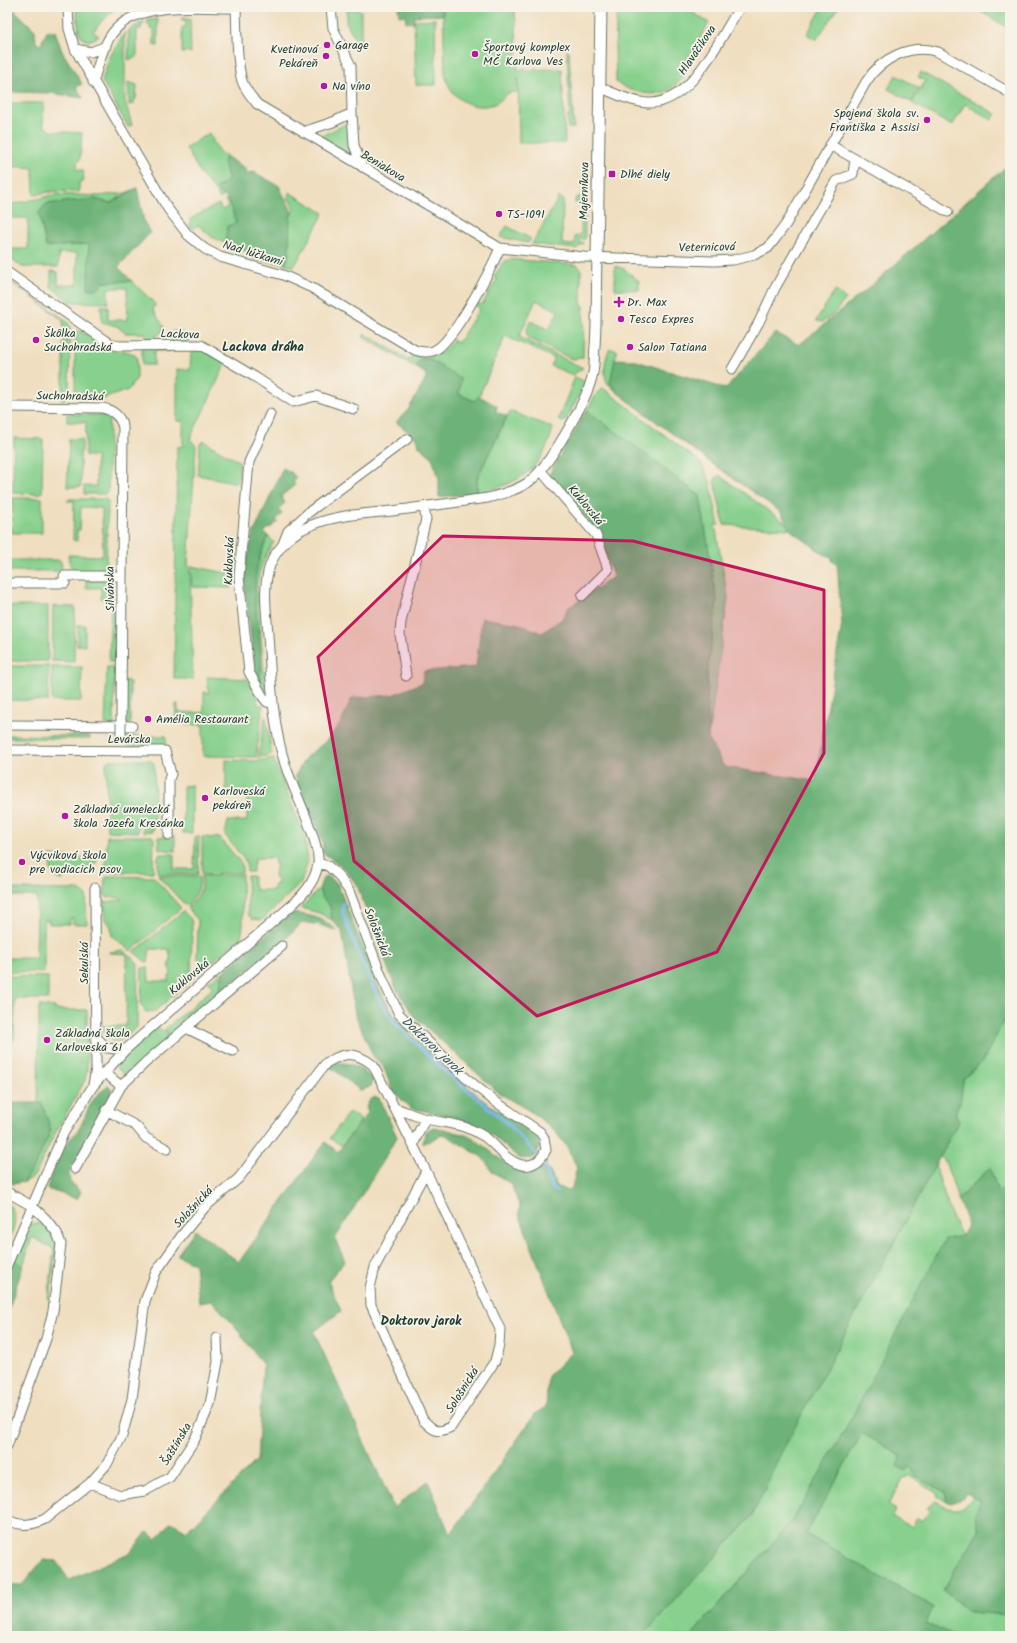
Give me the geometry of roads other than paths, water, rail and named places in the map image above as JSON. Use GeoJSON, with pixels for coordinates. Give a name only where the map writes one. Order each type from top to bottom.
{"type":"FeatureCollection","features":[{"type":"Feature","properties":{"kind":"street","name":"Nad lúčkami"},"geometry":{"type":"LineString","coordinates":[[68,7],[69,29],[76,49],[93,82],[168,209],[188,234],[205,249],[234,262],[267,270],[298,281],[415,350],[424,352],[432,351],[446,342],[468,308],[500,248]]}},
{"type":"Feature","properties":{"kind":"street"},"geometry":{"type":"LineString","coordinates":[[330,7],[334,28],[351,66],[354,145],[362,167]]}},
{"type":"Feature","properties":{"kind":"street","name":"Majerníkova"},"geometry":{"type":"LineString","coordinates":[[592,376],[596,326],[598,87],[601,7]]}},
{"type":"Feature","properties":{"kind":"street","name":"Hlaváčikova"},"geometry":{"type":"LineString","coordinates":[[598,87],[626,98],[647,103],[662,102],[674,97],[686,88],[696,76],[740,7]]}},
{"type":"Feature","properties":{"kind":"street"},"geometry":{"type":"LineString","coordinates":[[93,82],[106,46],[115,30],[124,21],[139,13],[168,9],[236,8]]}},
{"type":"Feature","properties":{"kind":"street","name":"Beniakova"},"geometry":{"type":"LineString","coordinates":[[236,8],[237,44],[242,81],[247,92],[258,104],[500,248],[597,258]]}},
{"type":"Feature","properties":{"kind":"street"},"geometry":{"type":"LineString","coordinates":[[76,49],[91,52],[106,46]]}},
{"type":"Feature","properties":{"kind":"street","name":"Veternicová"},"geometry":{"type":"LineString","coordinates":[[597,258],[714,261],[733,260],[760,252],[775,239],[786,224],[866,82],[875,70],[892,57],[913,50],[930,49],[938,52],[1010,93]]}},
{"type":"Feature","properties":{"kind":"street"},"geometry":{"type":"LineString","coordinates":[[303,132],[333,122],[352,113]]}},
{"type":"Feature","properties":{"kind":"street"},"geometry":{"type":"LineString","coordinates":[[832,142],[855,159],[948,212]]}},
{"type":"Feature","properties":{"kind":"street"},"geometry":{"type":"LineString","coordinates":[[732,369],[759,322],[775,288],[836,181],[853,174],[855,159]]}},
{"type":"Feature","properties":{"kind":"street","name":"Lackova"},"geometry":{"type":"LineString","coordinates":[[7,272],[110,344],[119,346],[201,345],[255,377],[293,402],[316,396],[354,410]]}},
{"type":"Feature","properties":{"kind":"street","name":"Kuklovská"},"geometry":{"type":"LineString","coordinates":[[282,545],[301,530],[313,524],[355,515],[488,498],[506,493],[530,481],[541,471],[560,442],[577,410],[592,376]]}},
{"type":"Feature","properties":{"kind":"street","name":"Suchohradská"},"geometry":{"type":"LineString","coordinates":[[7,407],[109,409],[116,414],[123,427]]}},
{"type":"Feature","properties":{"kind":"street","name":"Kuklovská"},"geometry":{"type":"LineString","coordinates":[[270,414],[249,462],[239,577],[249,672],[263,697],[267,702],[273,703]]}},
{"type":"Feature","properties":{"kind":"street","name":"Silvánska"},"geometry":{"type":"LineString","coordinates":[[121,751],[123,427]]}},
{"type":"Feature","properties":{"kind":"street","name":"Kuklovská"},"geometry":{"type":"LineString","coordinates":[[7,1265],[64,1132],[93,1086],[104,1072],[124,1050],[304,893],[314,879],[318,863],[316,845],[281,753],[278,739],[273,703],[267,615],[266,583],[268,571],[288,530],[308,512],[407,439]]}},
{"type":"Feature","properties":{"kind":"street","name":"Kuklovská"},"geometry":{"type":"LineString","coordinates":[[541,471],[596,535],[607,566],[608,570],[582,596]]}},
{"type":"Feature","properties":{"kind":"street"},"geometry":{"type":"LineString","coordinates":[[406,676],[400,634],[401,622],[426,520],[424,507]]}},
{"type":"Feature","properties":{"kind":"street"},"geometry":{"type":"LineString","coordinates":[[7,583],[65,583],[64,576],[122,576]]}},
{"type":"Feature","properties":{"kind":"street","name":"Levárska"},"geometry":{"type":"LineString","coordinates":[[7,725],[103,727],[132,726]]}},
{"type":"Feature","properties":{"kind":"street","name":"Levárska"},"geometry":{"type":"LineString","coordinates":[[7,750],[165,750],[171,774],[169,779],[169,835]]}},
{"type":"Feature","properties":{"kind":"street","name":"Sološnická"},"geometry":{"type":"LineString","coordinates":[[318,863],[328,866],[338,874],[349,891],[383,980],[399,1014],[466,1078],[493,1100],[540,1132],[544,1138],[546,1150],[539,1160],[533,1164],[520,1164],[510,1159],[476,1132],[452,1123],[426,1119],[395,1108]]}},
{"type":"Feature","properties":{"kind":"street","name":"Sekulská"},"geometry":{"type":"LineString","coordinates":[[93,1086],[96,1068],[95,888]]}},
{"type":"Feature","properties":{"kind":"street"},"geometry":{"type":"LineString","coordinates":[[75,1169],[106,1110],[121,1086],[282,946]]}},
{"type":"Feature","properties":{"kind":"street"},"geometry":{"type":"LineString","coordinates":[[186,1028],[233,1051]]}},
{"type":"Feature","properties":{"kind":"street"},"geometry":{"type":"LineString","coordinates":[[96,1037],[107,1048],[124,1050]]}},
{"type":"Feature","properties":{"kind":"street","name":"Sološnická"},"geometry":{"type":"LineString","coordinates":[[90,1483],[106,1464],[122,1436],[132,1399],[145,1300],[156,1272],[182,1234],[205,1208],[239,1178],[326,1063],[341,1054],[361,1056],[373,1065],[426,1171],[500,1329],[499,1345],[494,1360],[456,1422],[451,1427],[442,1431],[432,1429],[423,1420],[370,1300],[370,1288],[375,1267],[426,1171]]}},
{"type":"Feature","properties":{"kind":"street"},"geometry":{"type":"LineString","coordinates":[[104,1072],[121,1086]]}},
{"type":"Feature","properties":{"kind":"street"},"geometry":{"type":"LineString","coordinates":[[106,1110],[136,1126],[146,1138],[167,1148]]}},
{"type":"Feature","properties":{"kind":"street"},"geometry":{"type":"LineString","coordinates":[[413,1145],[426,1119]]}},
{"type":"Feature","properties":{"kind":"street"},"geometry":{"type":"LineString","coordinates":[[7,1192],[32,1206],[45,1218],[57,1233],[61,1244],[53,1311],[46,1339],[7,1446]]}},
{"type":"Feature","properties":{"kind":"street","name":"Šaštínska"},"geometry":{"type":"LineString","coordinates":[[90,1483],[120,1495],[145,1491],[170,1477],[195,1439],[210,1404],[218,1362],[217,1338]]}},
{"type":"Feature","properties":{"kind":"street"},"geometry":{"type":"LineString","coordinates":[[7,1520],[20,1524],[37,1523],[45,1519],[90,1483]]}},
{"type":"Feature","properties":{"kind":"waterway","name":"Doktorov jarok"},"geometry":{"type":"LineString","coordinates":[[343,903],[343,914],[360,957],[379,999],[393,1021],[437,1064],[508,1124],[537,1155]]}},
{"type":"Feature","properties":{"kind":"waterway","name":"Doktorov jarok"},"geometry":{"type":"LineString","coordinates":[[545,1164],[551,1187],[557,1192]]}},
{"type":"Feature","properties":{"kind":"place","name":"Garage"},"geometry":{"type":"Point","coordinates":[327,45]}},
{"type":"Feature","properties":{"kind":"place","name":"Športový komplex MČ Karlova Ves"},"geometry":{"type":"Point","coordinates":[475,54]}},
{"type":"Feature","properties":{"kind":"place","name":"Kvetinová Pekáreň"},"geometry":{"type":"Point","coordinates":[326,56]}},
{"type":"Feature","properties":{"kind":"place","name":"Na víno"},"geometry":{"type":"Point","coordinates":[324,86]}},
{"type":"Feature","properties":{"kind":"place","name":"Spojená škola sv. Františka z Assisi"},"geometry":{"type":"Point","coordinates":[927,120]}},
{"type":"Feature","properties":{"kind":"place","name":"Dlhé diely"},"geometry":{"type":"Point","coordinates":[612,174]}},
{"type":"Feature","properties":{"kind":"place","name":"TS-1091"},"geometry":{"type":"Point","coordinates":[499,214]}},
{"type":"Feature","properties":{"kind":"place","name":"Dr. Max"},"geometry":{"type":"Point","coordinates":[619,302]}},
{"type":"Feature","properties":{"kind":"place","name":"Tesco Expres"},"geometry":{"type":"Point","coordinates":[621,319]}},
{"type":"Feature","properties":{"kind":"place","name":"Škôlka Suchohradská"},"geometry":{"type":"Point","coordinates":[36,340]}},
{"type":"Feature","properties":{"kind":"place","name":"Salon Tatiana"},"geometry":{"type":"Point","coordinates":[630,347]}},
{"type":"Feature","properties":{"kind":"place","name":"Amélia Restaurant"},"geometry":{"type":"Point","coordinates":[148,719]}},
{"type":"Feature","properties":{"kind":"place","name":"Karloveská pekáreň"},"geometry":{"type":"Point","coordinates":[205,798]}},
{"type":"Feature","properties":{"kind":"place","name":"Základná umelecká škola Jozefa Kresánka"},"geometry":{"type":"Point","coordinates":[65,816]}},
{"type":"Feature","properties":{"kind":"place","name":"Výcviková škola pre vodiacich psov"},"geometry":{"type":"Point","coordinates":[22,862]}},
{"type":"Feature","properties":{"kind":"place","name":"Základná škola Karloveská 61"},"geometry":{"type":"Point","coordinates":[47,1040]}},
{"type":"Feature","properties":{"kind":"district","name":"Lackova dráha"},"geometry":{"type":"Point","coordinates":[263,346]}},
{"type":"Feature","properties":{"kind":"district","name":"Doktorov jarok"},"geometry":{"type":"Point","coordinates":[421,1320]}}]}
